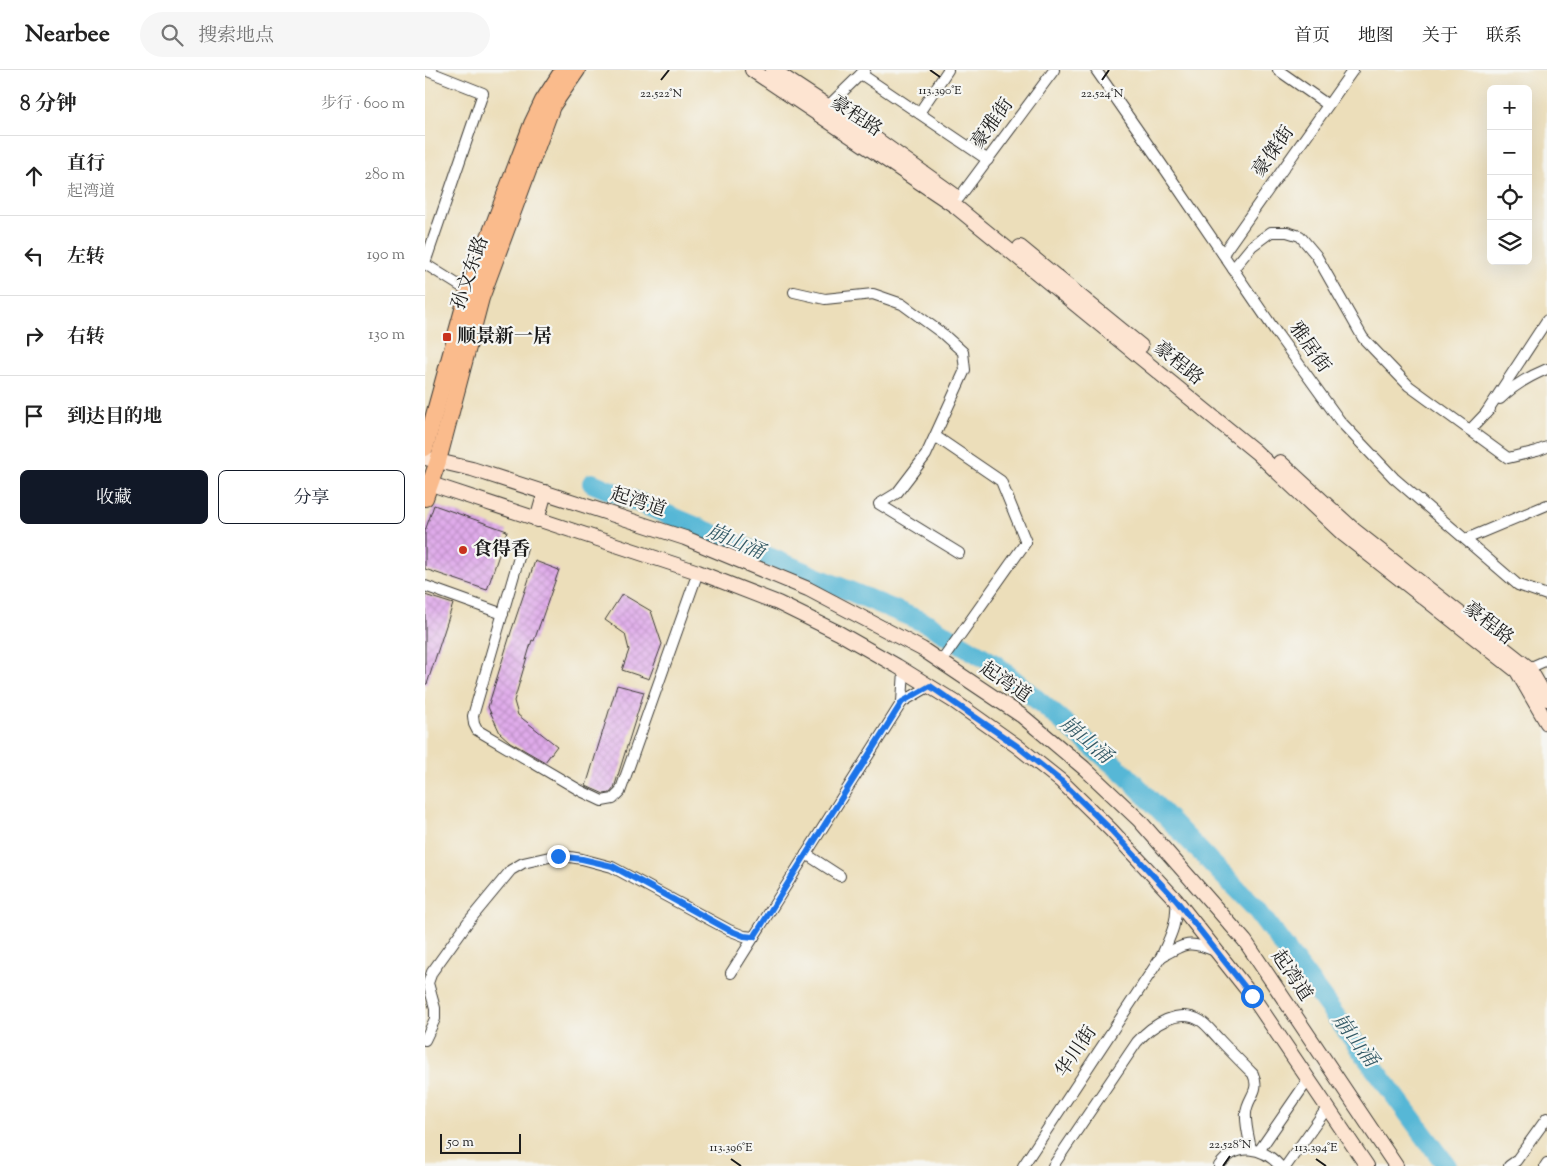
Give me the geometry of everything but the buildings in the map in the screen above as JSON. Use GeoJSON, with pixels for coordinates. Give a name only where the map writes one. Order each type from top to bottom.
{"type":"FeatureCollection","features":[{"type":"Feature","properties":{"kind":"main road","name":"孙文东路"},"geometry":{"type":"LineString","coordinates":[[425,448],[532,124],[543,101],[563,70]]}},
{"type":"Feature","properties":{"kind":"main road","name":"孙文东路"},"geometry":{"type":"LineString","coordinates":[[427,488],[431,459],[475,295],[552,106],[577,70]]}},
{"type":"Feature","properties":{"kind":"main road","name":"豪程路"},"geometry":{"type":"LineString","coordinates":[[752,70],[955,206],[1255,452],[1343,534],[1517,671],[1547,724]]}},
{"type":"Feature","properties":{"kind":"main road","name":"豪程路"},"geometry":{"type":"LineString","coordinates":[[773,70],[828,106],[959,198],[1064,282],[1266,449],[1354,530],[1529,668],[1547,700]]}},
{"type":"Feature","properties":{"kind":"main road","name":"起湾道"},"geometry":{"type":"LineString","coordinates":[[431,459],[472,469],[685,538],[808,589],[922,650],[1022,716],[1084,768],[1139,820],[1245,941],[1396,1166]]}},
{"type":"Feature","properties":{"kind":"main road"},"geometry":{"type":"LineString","coordinates":[[427,488],[537,520],[698,572],[777,603],[839,633],[904,670],[1017,746],[1061,781],[1111,830],[1176,900],[1252,996],[1367,1166]]}},
{"type":"Feature","properties":{"kind":"main road"},"geometry":{"type":"LineString","coordinates":[[537,520],[545,492]]}},
{"type":"Feature","properties":{"kind":"street"},"geometry":{"type":"LineString","coordinates":[[425,70],[483,93],[425,264],[475,295]]}},
{"type":"Feature","properties":{"kind":"street"},"geometry":{"type":"LineString","coordinates":[[919,113],[948,70]]}},
{"type":"Feature","properties":{"kind":"street","name":"豪雅街"},"geometry":{"type":"LineString","coordinates":[[959,198],[1054,70]]}},
{"type":"Feature","properties":{"kind":"street","name":"雅居街"},"geometry":{"type":"LineString","coordinates":[[1096,70],[1340,421],[1394,478],[1518,586],[1547,595]]}},
{"type":"Feature","properties":{"kind":"street"},"geometry":{"type":"LineString","coordinates":[[1278,70],[1328,106]]}},
{"type":"Feature","properties":{"kind":"street","name":"豪傑街"},"geometry":{"type":"LineString","coordinates":[[1223,254],[1353,70]]}},
{"type":"Feature","properties":{"kind":"street"},"geometry":{"type":"LineString","coordinates":[[828,106],[863,72],[988,160]]}},
{"type":"Feature","properties":{"kind":"street"},"geometry":{"type":"LineString","coordinates":[[1233,269],[1252,246],[1271,232],[1287,232],[1300,236],[1316,255],[1363,338],[1409,386],[1508,458],[1547,447]]}},
{"type":"Feature","properties":{"kind":"street"},"geometry":{"type":"LineString","coordinates":[[794,292],[825,298],[873,294],[902,304],[943,334],[963,352],[965,370],[926,455],[897,494],[879,504],[959,553]]}},
{"type":"Feature","properties":{"kind":"street"},"geometry":{"type":"LineString","coordinates":[[1486,413],[1547,320]]}},
{"type":"Feature","properties":{"kind":"street"},"geometry":{"type":"LineString","coordinates":[[1470,430],[1507,393],[1535,374],[1547,369]]}},
{"type":"Feature","properties":{"kind":"street"},"geometry":{"type":"LineString","coordinates":[[935,436],[1001,482],[1026,542],[941,662]]}},
{"type":"Feature","properties":{"kind":"street"},"geometry":{"type":"LineString","coordinates":[[1466,539],[1547,505]]}},
{"type":"Feature","properties":{"kind":"street"},"geometry":{"type":"LineString","coordinates":[[522,546],[473,716],[474,724],[477,730],[602,802],[613,799],[620,792],[698,572]]}},
{"type":"Feature","properties":{"kind":"street"},"geometry":{"type":"LineString","coordinates":[[425,586],[503,614]]}},
{"type":"Feature","properties":{"kind":"street"},"geometry":{"type":"LineString","coordinates":[[1529,668],[1547,660]]}},
{"type":"Feature","properties":{"kind":"street"},"geometry":{"type":"LineString","coordinates":[[902,702],[904,670]]}},
{"type":"Feature","properties":{"kind":"street"},"geometry":{"type":"LineString","coordinates":[[731,973],[902,702],[930,686]]}},
{"type":"Feature","properties":{"kind":"street"},"geometry":{"type":"LineString","coordinates":[[806,854],[840,876]]}},
{"type":"Feature","properties":{"kind":"street"},"geometry":{"type":"LineString","coordinates":[[425,1040],[435,1019],[435,1008],[428,983],[432,972],[468,922],[505,877],[511,870],[523,863],[558,856],[612,866],[729,930],[744,936],[754,937]]}},
{"type":"Feature","properties":{"kind":"street","name":"华川街"},"geometry":{"type":"LineString","coordinates":[[1023,1166],[1161,957],[1175,925],[1176,900]]}},
{"type":"Feature","properties":{"kind":"street"},"geometry":{"type":"LineString","coordinates":[[1161,957],[1175,949],[1195,944],[1215,951]]}},
{"type":"Feature","properties":{"kind":"street"},"geometry":{"type":"LineString","coordinates":[[1053,1166],[1137,1042],[1155,1026],[1174,1017],[1187,1016],[1201,1021],[1253,1074],[1256,1080],[1255,1089],[1246,1112],[1255,1150]]}},
{"type":"Feature","properties":{"kind":"street"},"geometry":{"type":"LineString","coordinates":[[1255,1150],[1308,1080]]}},
{"type":"Feature","properties":{"kind":"street"},"geometry":{"type":"LineString","coordinates":[[1286,1166],[1327,1108]]}},
{"type":"Feature","properties":{"kind":"street"},"geometry":{"type":"LineString","coordinates":[[1509,1166],[1516,1161],[1547,1118]]}},
{"type":"Feature","properties":{"kind":"street"},"geometry":{"type":"LineString","coordinates":[[1219,1166],[1228,1156],[1239,1151],[1255,1150],[1273,1158],[1280,1166]]}},
{"type":"Feature","properties":{"kind":"waterway","name":"崩山涌"},"geometry":{"type":"LineString","coordinates":[[592,483],[928,624],[996,665],[1127,776],[1256,909],[1447,1166]]}},
{"type":"Feature","properties":{"kind":"place","name":"顺景新一居"},"geometry":{"type":"Point","coordinates":[447,337]}},
{"type":"Feature","properties":{"kind":"place","name":"食得香"},"geometry":{"type":"Point","coordinates":[463,550]}},
{"type":"Feature","properties":{"kind":"route"},"geometry":{"type":"LineString","coordinates":[[558,856],[612,866],[729,930],[744,936],[754,937],[902,702],[930,686],[1017,746],[1061,781],[1111,830],[1176,900],[1252,996]]}}]}
